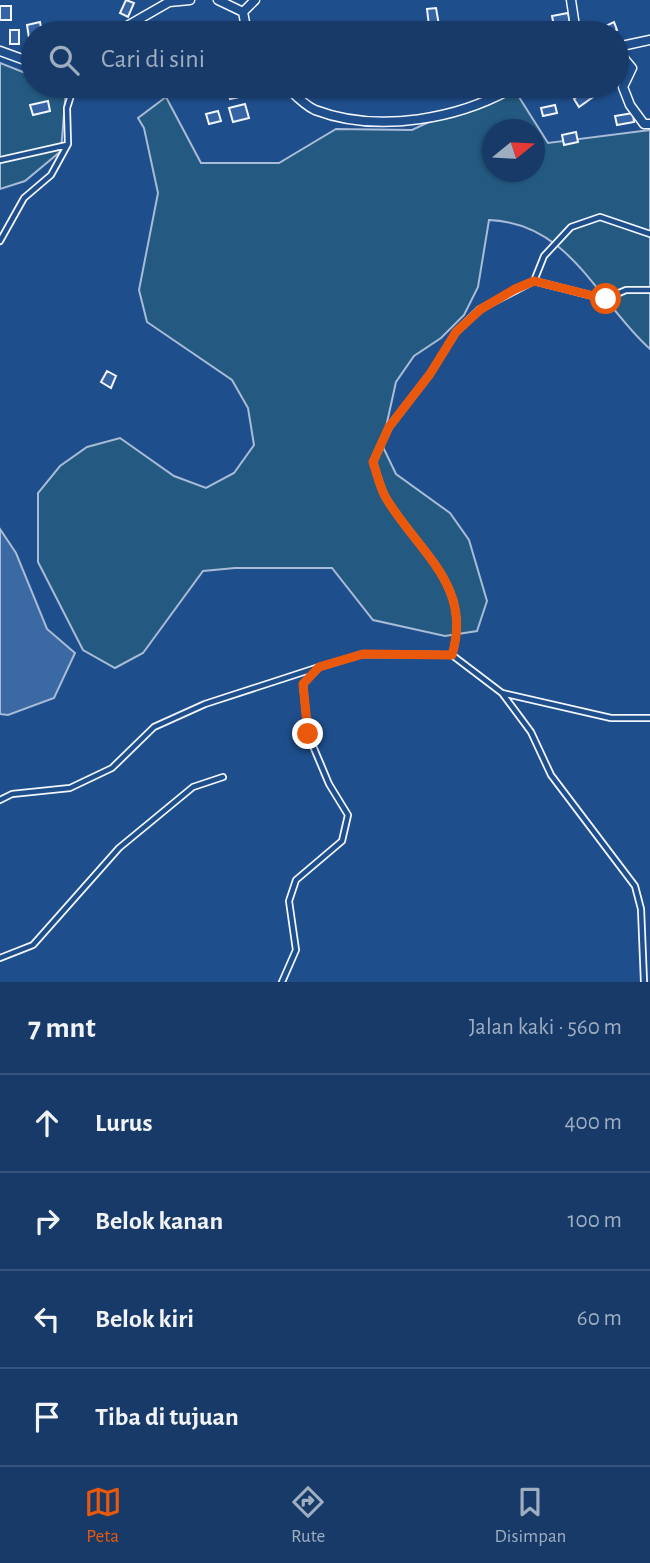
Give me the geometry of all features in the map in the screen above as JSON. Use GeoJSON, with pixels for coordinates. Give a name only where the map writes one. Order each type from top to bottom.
{"type":"FeatureCollection","features":[{"type":"Feature","properties":{"kind":"street"},"geometry":{"type":"LineString","coordinates":[[136,21],[169,2],[190,0]]}},
{"type":"Feature","properties":{"kind":"street"},"geometry":{"type":"LineString","coordinates":[[218,0],[243,12]]}},
{"type":"Feature","properties":{"kind":"street"},"geometry":{"type":"LineString","coordinates":[[243,12],[255,0]]}},
{"type":"Feature","properties":{"kind":"street"},"geometry":{"type":"LineString","coordinates":[[571,0],[574,21]]}},
{"type":"Feature","properties":{"kind":"street"},"geometry":{"type":"LineString","coordinates":[[243,12],[245,21]]}},
{"type":"Feature","properties":{"kind":"street"},"geometry":{"type":"LineString","coordinates":[[629,45],[650,40]]}},
{"type":"Feature","properties":{"kind":"street"},"geometry":{"type":"LineString","coordinates":[[0,51],[21,59]]}},
{"type":"Feature","properties":{"kind":"street"},"geometry":{"type":"LineString","coordinates":[[301,98],[314,109],[360,120],[403,121],[487,102],[494,98]]}},
{"type":"Feature","properties":{"kind":"street"},"geometry":{"type":"LineString","coordinates":[[627,98],[644,124],[650,124]]}},
{"type":"Feature","properties":{"kind":"lane"},"geometry":{"type":"LineString","coordinates":[[0,241],[24,198],[51,175],[68,144],[67,108],[70,98]]}},
{"type":"Feature","properties":{"kind":"lane"},"geometry":{"type":"LineString","coordinates":[[0,160],[68,144]]}},
{"type":"Feature","properties":{"kind":"lane"},"geometry":{"type":"LineString","coordinates":[[534,281],[544,256],[571,227],[600,218],[650,234]]}},
{"type":"Feature","properties":{"kind":"lane"},"geometry":{"type":"LineString","coordinates":[[452,655],[460,621],[450,587],[384,496],[373,462],[389,427],[430,374],[456,332],[481,309],[515,289],[534,281],[606,299],[626,290],[650,290]]}},
{"type":"Feature","properties":{"kind":"lane"},"geometry":{"type":"LineString","coordinates":[[0,800],[12,794],[70,788],[112,768],[154,727],[205,704],[319,667],[363,654],[452,655],[502,693],[531,732],[551,775],[635,886],[641,909],[644,982]]}},
{"type":"Feature","properties":{"kind":"lane"},"geometry":{"type":"LineString","coordinates":[[282,982],[296,950],[289,901],[296,880],[342,841],[348,815],[329,784],[308,734],[303,684],[319,667]]}},
{"type":"Feature","properties":{"kind":"lane"},"geometry":{"type":"LineString","coordinates":[[502,693],[611,718],[650,718]]}},
{"type":"Feature","properties":{"kind":"lane"},"geometry":{"type":"LineString","coordinates":[[0,958],[33,945],[119,848],[193,787],[223,777]]}},
{"type":"Feature","properties":{"kind":"shaded area"},"geometry":{"type":"Polygon","coordinates":[[[0,63],[21,71],[21,98],[65,98],[61,151],[25,181],[0,189],[0,63]]]}},
{"type":"Feature","properties":{"kind":"shaded area"},"geometry":{"type":"Polygon","coordinates":[[[167,98],[201,163],[279,163],[336,129],[412,130],[480,98],[520,98],[533,119],[482,119],[482,182],[545,182],[545,138],[548,143],[650,130],[650,349],[562,250],[541,235],[517,224],[489,220],[478,287],[464,315],[441,338],[414,356],[396,382],[382,445],[396,474],[450,513],[469,540],[487,601],[477,631],[445,636],[373,620],[332,568],[235,568],[203,571],[143,653],[115,668],[83,650],[38,562],[38,493],[60,466],[87,447],[120,438],[174,476],[206,488],[234,473],[254,445],[248,408],[232,380],[147,322],[139,290],[158,193],[144,128],[138,118],[167,98]]]}},
{"type":"Feature","properties":{"kind":"shaded area"},"geometry":{"type":"Polygon","coordinates":[[[0,529],[16,553],[47,629],[75,653],[54,698],[8,715],[0,714],[0,529]]]}},
{"type":"Feature","properties":{"kind":"building"},"geometry":{"type":"Polygon","coordinates":[[[126,0],[134,3],[128,17],[120,13],[126,0]]]}},
{"type":"Feature","properties":{"kind":"building"},"geometry":{"type":"Polygon","coordinates":[[[0,6],[11,6],[11,20],[0,20],[0,6]]]}},
{"type":"Feature","properties":{"kind":"building"},"geometry":{"type":"Polygon","coordinates":[[[436,8],[438,21],[428,21],[427,9],[436,8]]]}},
{"type":"Feature","properties":{"kind":"building"},"geometry":{"type":"Polygon","coordinates":[[[568,13],[570,21],[553,21],[552,16],[568,13]]]}},
{"type":"Feature","properties":{"kind":"building"},"geometry":{"type":"Polygon","coordinates":[[[10,30],[19,30],[19,44],[10,44],[10,30]]]}},
{"type":"Feature","properties":{"kind":"building"},"geometry":{"type":"Polygon","coordinates":[[[575,98],[592,98],[579,107],[575,98]]]}},
{"type":"Feature","properties":{"kind":"building"},"geometry":{"type":"Polygon","coordinates":[[[48,101],[50,111],[33,115],[30,105],[48,101]]]}},
{"type":"Feature","properties":{"kind":"building"},"geometry":{"type":"Polygon","coordinates":[[[245,104],[249,118],[233,122],[229,108],[245,104]]]}},
{"type":"Feature","properties":{"kind":"building"},"geometry":{"type":"Polygon","coordinates":[[[555,105],[557,113],[543,116],[541,108],[555,105]]]}},
{"type":"Feature","properties":{"kind":"building"},"geometry":{"type":"Polygon","coordinates":[[[218,111],[221,121],[209,124],[206,114],[218,111]]]}},
{"type":"Feature","properties":{"kind":"building"},"geometry":{"type":"Polygon","coordinates":[[[633,113],[634,122],[617,125],[615,116],[633,113]]]}},
{"type":"Feature","properties":{"kind":"building"},"geometry":{"type":"Polygon","coordinates":[[[576,132],[578,142],[564,145],[562,135],[576,132]]]}},
{"type":"Feature","properties":{"kind":"building"},"geometry":{"type":"Polygon","coordinates":[[[107,371],[116,376],[111,388],[101,382],[107,371]]]}},
{"type":"Feature","properties":{"kind":"route"},"geometry":{"type":"LineString","coordinates":[[308,734],[303,684],[319,667],[363,654],[452,655],[458,637],[460,621],[450,587],[384,496],[373,462],[389,427],[430,374],[456,332],[481,309],[534,281],[606,299]]}}]}
